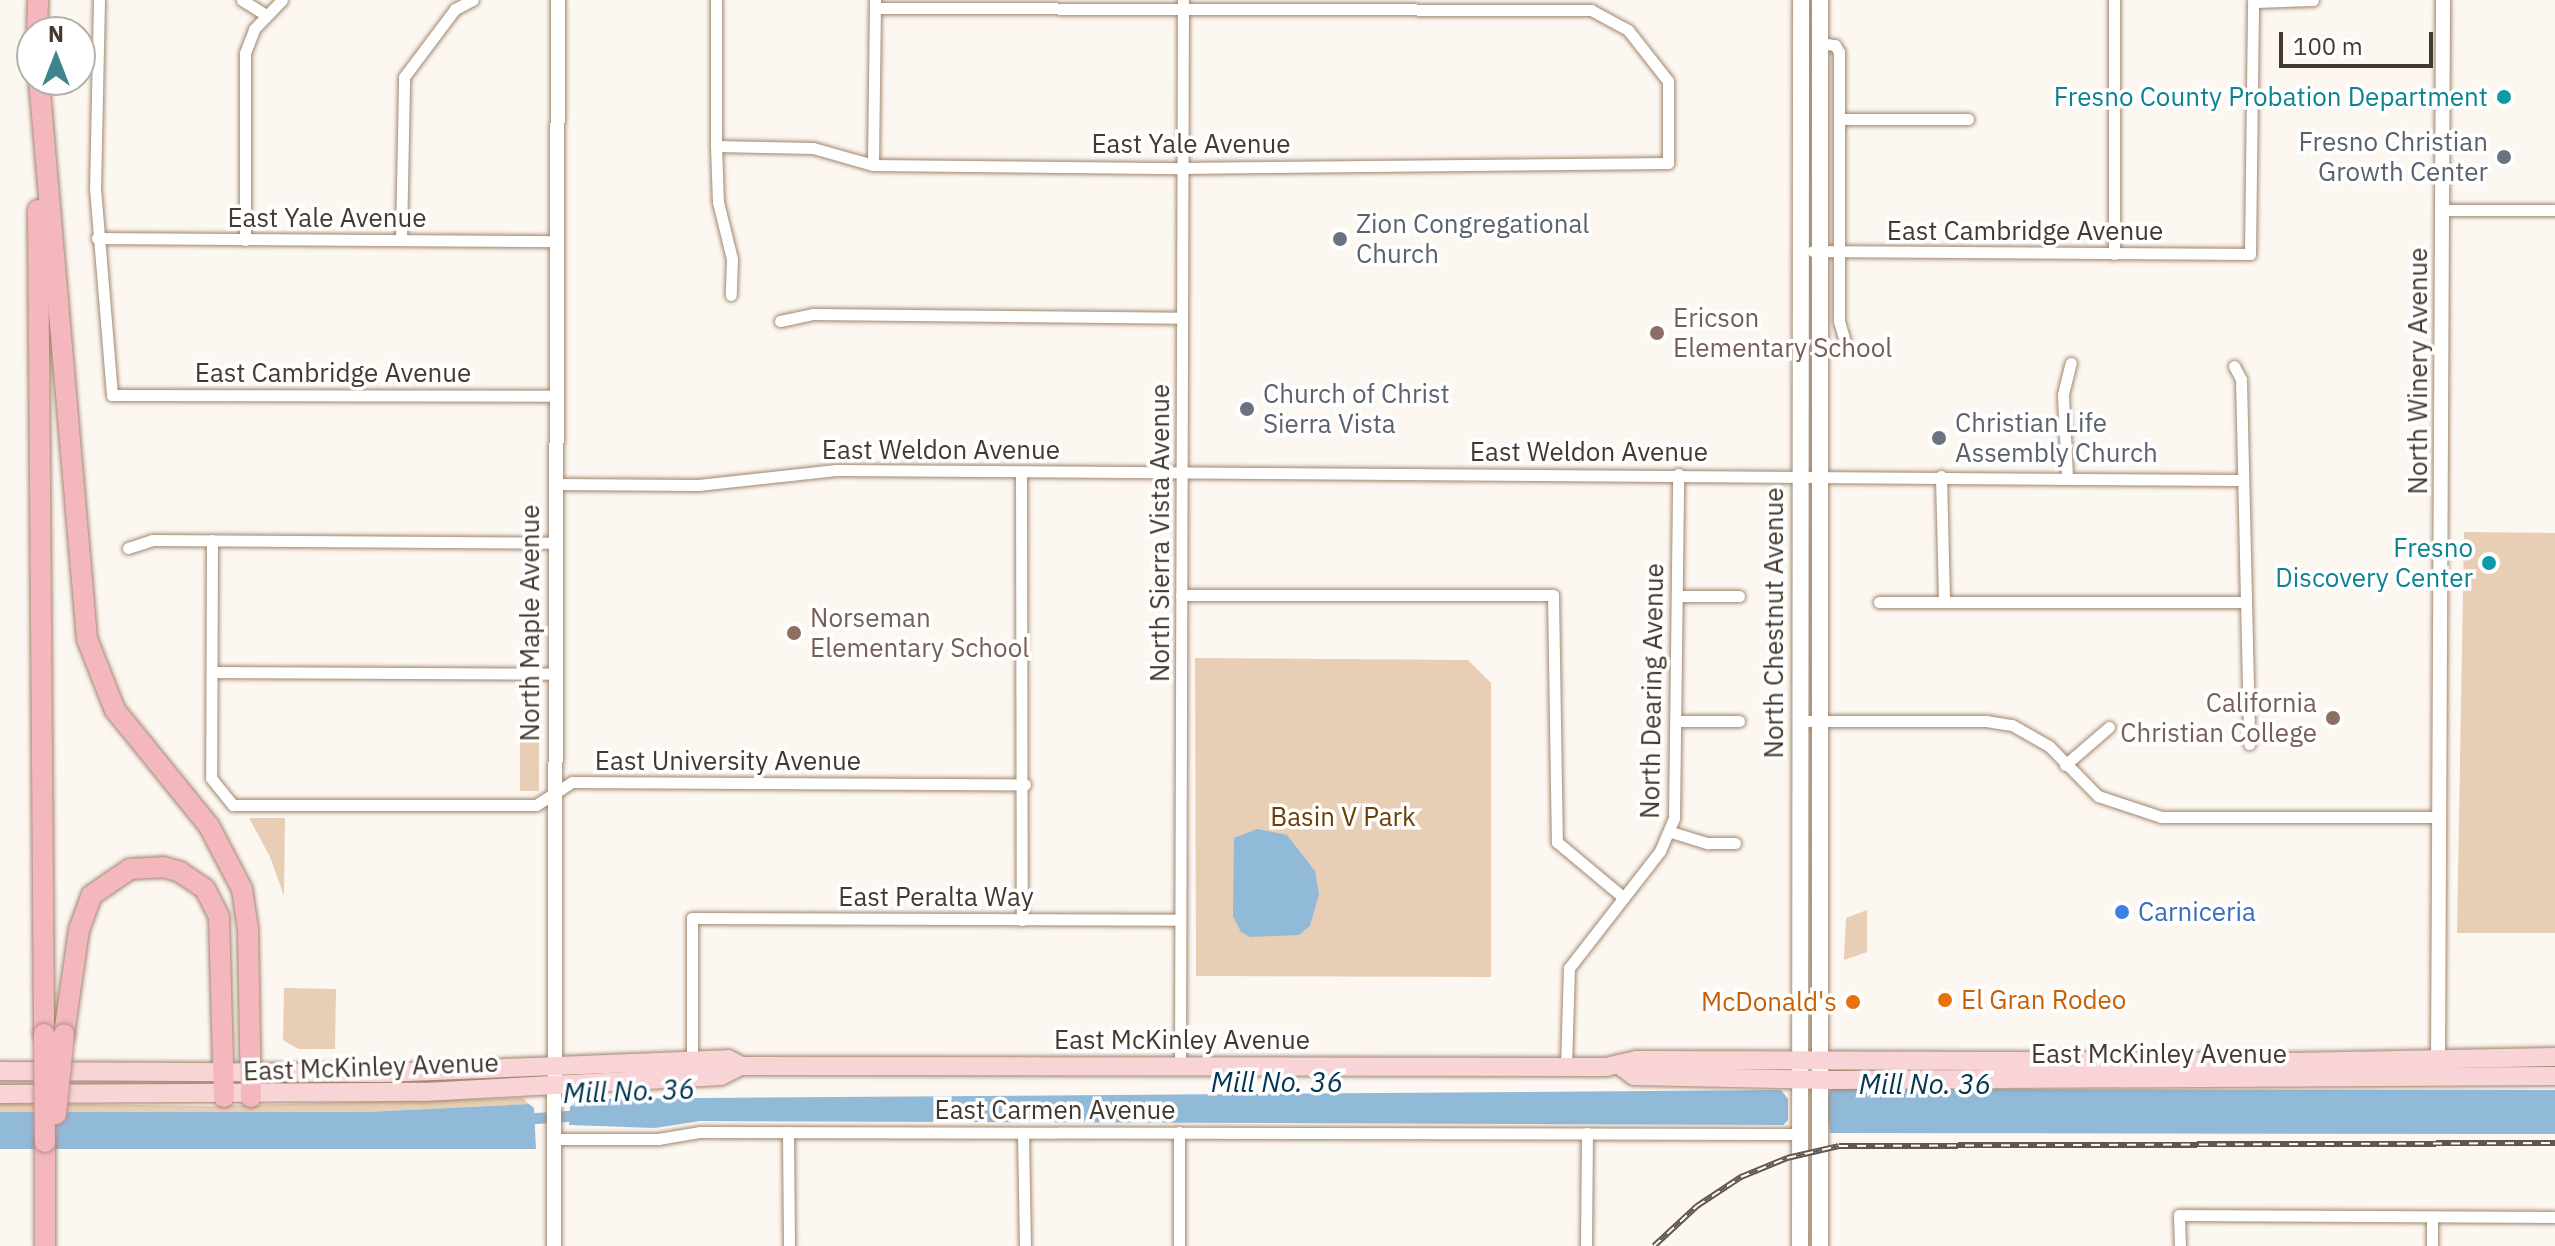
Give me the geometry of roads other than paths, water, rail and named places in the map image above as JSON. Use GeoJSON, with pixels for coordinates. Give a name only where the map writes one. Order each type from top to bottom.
{"type":"FeatureCollection","features":[{"type":"Feature","properties":{"kind":"highway"},"geometry":{"type":"LineString","coordinates":[[38,96],[54,1034],[45,1246]]}},
{"type":"Feature","properties":{"kind":"highway"},"geometry":{"type":"LineString","coordinates":[[39,96],[87,639],[115,710],[222,845],[242,889],[248,929],[251,1097]]}},
{"type":"Feature","properties":{"kind":"highway"},"geometry":{"type":"LineString","coordinates":[[54,1034],[79,930],[92,895],[130,869],[163,867],[205,889],[219,917],[224,1097]]}},
{"type":"Feature","properties":{"kind":"main road","name":"North Chestnut Avenue"},"geometry":{"type":"LineString","coordinates":[[1800,1246],[1797,766],[1801,0]]}},
{"type":"Feature","properties":{"kind":"main road","name":"North Chestnut Avenue"},"geometry":{"type":"LineString","coordinates":[[1820,0],[1817,1080],[1820,1246]]}},
{"type":"Feature","properties":{"kind":"main road"},"geometry":{"type":"LineString","coordinates":[[1797,766],[1807,807],[1807,867],[1818,884]]}},
{"type":"Feature","properties":{"kind":"main road","name":"East McKinley Avenue"},"geometry":{"type":"LineString","coordinates":[[0,1094],[251,1097],[552,1094],[721,1076],[741,1066],[1622,1067],[1636,1060],[1798,1070],[1817,1080],[1954,1080],[2438,1069],[2555,1057]]}},
{"type":"Feature","properties":{"kind":"main road","name":"East McKinley Avenue"},"geometry":{"type":"LineString","coordinates":[[0,1071],[552,1068],[728,1059],[741,1066]]}},
{"type":"Feature","properties":{"kind":"main road","name":"East McKinley Avenue"},"geometry":{"type":"LineString","coordinates":[[1817,1080],[2127,1061],[2438,1069],[2555,1076]]}},
{"type":"Feature","properties":{"kind":"main road"},"geometry":{"type":"LineString","coordinates":[[1954,1080],[2003,1070],[2116,1070],[2127,1061]]}},
{"type":"Feature","properties":{"kind":"main road"},"geometry":{"type":"LineString","coordinates":[[1798,1126],[1817,1160]]}},
{"type":"Feature","properties":{"kind":"street"},"geometry":{"type":"LineString","coordinates":[[97,238],[99,0]]}},
{"type":"Feature","properties":{"kind":"street"},"geometry":{"type":"LineString","coordinates":[[242,0],[266,15]]}},
{"type":"Feature","properties":{"kind":"street"},"geometry":{"type":"LineString","coordinates":[[245,240],[245,53],[266,15],[282,0]]}},
{"type":"Feature","properties":{"kind":"street"},"geometry":{"type":"LineString","coordinates":[[401,240],[404,77],[455,9],[473,0]]}},
{"type":"Feature","properties":{"kind":"street","name":"North Maple Avenue"},"geometry":{"type":"LineString","coordinates":[[554,1246],[552,1068],[558,0]]}},
{"type":"Feature","properties":{"kind":"street"},"geometry":{"type":"LineString","coordinates":[[716,0],[718,202],[732,259],[731,295]]}},
{"type":"Feature","properties":{"kind":"street"},"geometry":{"type":"LineString","coordinates":[[2114,0],[2114,254]]}},
{"type":"Feature","properties":{"kind":"street"},"geometry":{"type":"LineString","coordinates":[[2253,2],[2313,0]]}},
{"type":"Feature","properties":{"kind":"street","name":"North Winery Avenue"},"geometry":{"type":"LineString","coordinates":[[2438,1069],[2443,0]]}},
{"type":"Feature","properties":{"kind":"street","name":"East Cambridge Avenue"},"geometry":{"type":"LineString","coordinates":[[1800,251],[2250,254],[2253,2]]}},
{"type":"Feature","properties":{"kind":"street"},"geometry":{"type":"LineString","coordinates":[[873,165],[875,4],[1183,6]]}},
{"type":"Feature","properties":{"kind":"street","name":"East Yale Avenue"},"geometry":{"type":"LineString","coordinates":[[716,146],[813,148],[873,165],[1183,168],[1668,163],[1668,81],[1628,30],[1591,10],[1183,6]]}},
{"type":"Feature","properties":{"kind":"street","name":"North Sierra Vista Avenue"},"geometry":{"type":"LineString","coordinates":[[1180,1066],[1183,6]]}},
{"type":"Feature","properties":{"kind":"street"},"geometry":{"type":"LineString","coordinates":[[1820,43],[1838,49],[1840,329],[1846,345]]}},
{"type":"Feature","properties":{"kind":"street"},"geometry":{"type":"LineString","coordinates":[[1839,119],[1968,119]]}},
{"type":"Feature","properties":{"kind":"street"},"geometry":{"type":"LineString","coordinates":[[2443,210],[2555,210]]}},
{"type":"Feature","properties":{"kind":"street","name":"East Yale Avenue"},"geometry":{"type":"LineString","coordinates":[[97,238],[557,241]]}},
{"type":"Feature","properties":{"kind":"street","name":"East Cambridge Avenue"},"geometry":{"type":"LineString","coordinates":[[97,238],[112,395],[555,396]]}},
{"type":"Feature","properties":{"kind":"street"},"geometry":{"type":"LineString","coordinates":[[780,321],[812,314],[1182,318]]}},
{"type":"Feature","properties":{"kind":"street"},"geometry":{"type":"LineString","coordinates":[[2067,477],[2063,394],[2071,363]]}},
{"type":"Feature","properties":{"kind":"street"},"geometry":{"type":"LineString","coordinates":[[2234,366],[2241,379],[2240,480],[2249,744]]}},
{"type":"Feature","properties":{"kind":"street","name":"East Weldon Avenue"},"geometry":{"type":"LineString","coordinates":[[554,484],[698,485],[836,470],[2240,480]]}},
{"type":"Feature","properties":{"kind":"street"},"geometry":{"type":"LineString","coordinates":[[1021,472],[1025,784],[1022,920]]}},
{"type":"Feature","properties":{"kind":"street","name":"North Dearing Avenue"},"geometry":{"type":"LineString","coordinates":[[1566,1067],[1569,968],[1671,832],[1677,721],[1678,474]]}},
{"type":"Feature","properties":{"kind":"street"},"geometry":{"type":"LineString","coordinates":[[1941,476],[1944,601]]}},
{"type":"Feature","properties":{"kind":"street"},"geometry":{"type":"LineString","coordinates":[[128,548],[152,540],[555,543]]}},
{"type":"Feature","properties":{"kind":"street"},"geometry":{"type":"LineString","coordinates":[[212,540],[212,672],[554,674]]}},
{"type":"Feature","properties":{"kind":"street"},"geometry":{"type":"LineString","coordinates":[[1181,595],[1553,595],[1557,842],[1624,898]]}},
{"type":"Feature","properties":{"kind":"street"},"geometry":{"type":"LineString","coordinates":[[1677,596],[1739,596]]}},
{"type":"Feature","properties":{"kind":"street"},"geometry":{"type":"LineString","coordinates":[[1879,602],[2245,602]]}},
{"type":"Feature","properties":{"kind":"street","name":"East University Avenue"},"geometry":{"type":"LineString","coordinates":[[212,672],[211,778],[233,805],[536,805],[572,782],[1025,784]]}},
{"type":"Feature","properties":{"kind":"street"},"geometry":{"type":"LineString","coordinates":[[1677,721],[1739,721]]}},
{"type":"Feature","properties":{"kind":"street"},"geometry":{"type":"LineString","coordinates":[[1798,721],[1999,723],[2035,735],[2098,796],[2161,817],[2439,817]]}},
{"type":"Feature","properties":{"kind":"street"},"geometry":{"type":"LineString","coordinates":[[2065,765],[2109,727]]}},
{"type":"Feature","properties":{"kind":"street"},"geometry":{"type":"LineString","coordinates":[[1671,832],[1708,843],[1735,843]]}},
{"type":"Feature","properties":{"kind":"street","name":"East Peralta Way"},"geometry":{"type":"LineString","coordinates":[[692,1060],[692,918],[1180,920]]}},
{"type":"Feature","properties":{"kind":"street","name":"East Carmen Avenue"},"geometry":{"type":"LineString","coordinates":[[552,1139],[788,1132],[1587,1133],[1798,1126]]}},
{"type":"Feature","properties":{"kind":"street"},"geometry":{"type":"LineString","coordinates":[[788,1132],[789,1246]]}},
{"type":"Feature","properties":{"kind":"street"},"geometry":{"type":"LineString","coordinates":[[1179,1132],[1179,1246]]}},
{"type":"Feature","properties":{"kind":"street"},"geometry":{"type":"LineString","coordinates":[[1023,1133],[1025,1246]]}},
{"type":"Feature","properties":{"kind":"street"},"geometry":{"type":"LineString","coordinates":[[1586,1246],[1587,1133]]}},
{"type":"Feature","properties":{"kind":"street"},"geometry":{"type":"LineString","coordinates":[[2180,1246],[2179,1215],[2555,1217]]}},
{"type":"Feature","properties":{"kind":"street"},"geometry":{"type":"LineString","coordinates":[[2432,1218],[2432,1246]]}},
{"type":"Feature","properties":{"kind":"water"},"geometry":{"type":"Polygon","coordinates":[[[1257,829],[1287,835],[1315,871],[1319,894],[1310,926],[1299,935],[1250,937],[1241,932],[1233,916],[1234,838],[1257,829]]]}},
{"type":"Feature","properties":{"kind":"water"},"geometry":{"type":"Polygon","coordinates":[[[1832,1089],[2555,1090],[2555,1134],[1830,1133],[1825,1098],[1832,1089]]]}},
{"type":"Feature","properties":{"kind":"water"},"geometry":{"type":"Polygon","coordinates":[[[1781,1090],[1788,1099],[1788,1120],[1783,1125],[700,1121],[655,1128],[569,1125],[570,1107],[578,1099],[1781,1090]]]}},
{"type":"Feature","properties":{"kind":"water"},"geometry":{"type":"Polygon","coordinates":[[[529,1104],[534,1108],[536,1149],[0,1149],[0,1112],[366,1112],[529,1104]]]}},
{"type":"Feature","properties":{"kind":"waterway","name":"Mill No. 36"},"geometry":{"type":"LineString","coordinates":[[520,1119],[583,1115]]}},
{"type":"Feature","properties":{"kind":"railway"},"geometry":{"type":"LineString","coordinates":[[1654,1246],[1697,1206],[1741,1177],[1787,1158],[1839,1146],[2555,1143]]}},
{"type":"Feature","properties":{"kind":"place","name":"Fresno County Probation Department"},"geometry":{"type":"Point","coordinates":[2504,97]}},
{"type":"Feature","properties":{"kind":"place","name":"Fresno Christian Growth Center"},"geometry":{"type":"Point","coordinates":[2504,157]}},
{"type":"Feature","properties":{"kind":"place","name":"Zion Congregational Church"},"geometry":{"type":"Point","coordinates":[1340,239]}},
{"type":"Feature","properties":{"kind":"place","name":"Ericson Elementary School"},"geometry":{"type":"Point","coordinates":[1657,333]}},
{"type":"Feature","properties":{"kind":"place","name":"Church of Christ Sierra Vista"},"geometry":{"type":"Point","coordinates":[1247,409]}},
{"type":"Feature","properties":{"kind":"place","name":"Christian Life Assembly Church"},"geometry":{"type":"Point","coordinates":[1939,438]}},
{"type":"Feature","properties":{"kind":"place","name":"Fresno Discovery Center"},"geometry":{"type":"Point","coordinates":[2489,563]}},
{"type":"Feature","properties":{"kind":"place","name":"Norseman Elementary School"},"geometry":{"type":"Point","coordinates":[794,633]}},
{"type":"Feature","properties":{"kind":"place","name":"California Christian College"},"geometry":{"type":"Point","coordinates":[2333,718]}},
{"type":"Feature","properties":{"kind":"place","name":"Carniceria"},"geometry":{"type":"Point","coordinates":[2122,912]}},
{"type":"Feature","properties":{"kind":"place","name":"El Gran Rodeo"},"geometry":{"type":"Point","coordinates":[1945,1000]}},
{"type":"Feature","properties":{"kind":"place","name":"McDonald's"},"geometry":{"type":"Point","coordinates":[1853,1002]}},
{"type":"Feature","properties":{"kind":"park label","name":"Basin V Park"},"geometry":{"type":"Point","coordinates":[1343,817]}}]}
